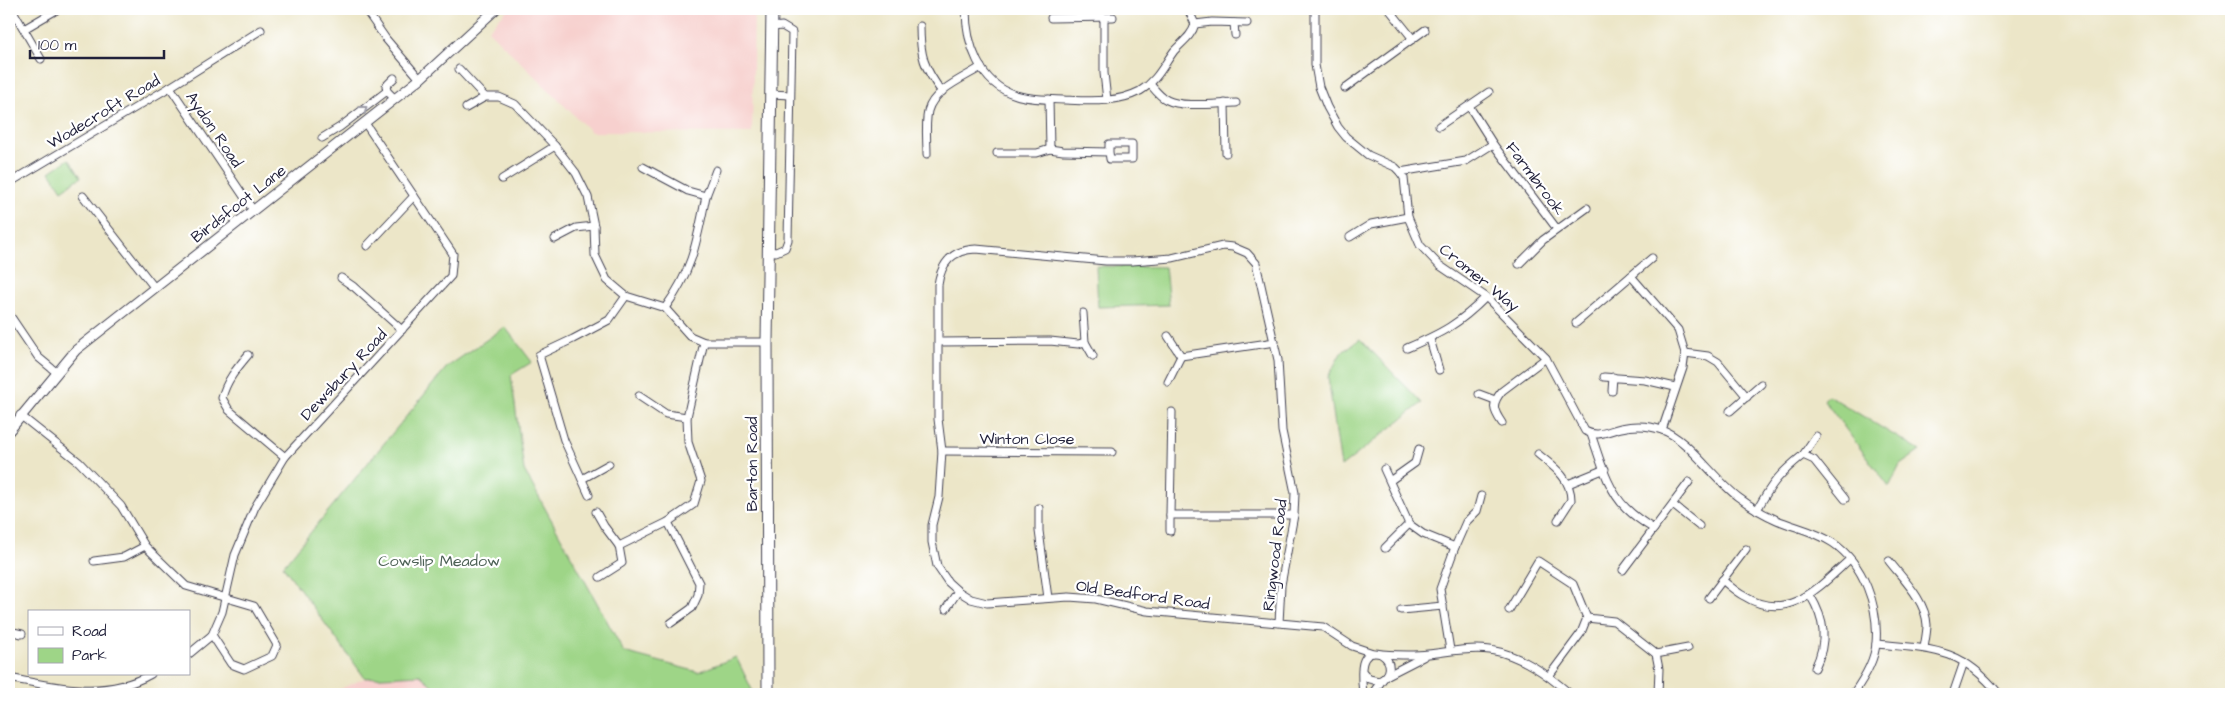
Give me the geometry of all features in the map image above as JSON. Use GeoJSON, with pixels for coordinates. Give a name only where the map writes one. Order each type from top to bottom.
{"type":"FeatureCollection","features":[{"type":"Feature","properties":{"kind":"highway","name":"Barton Road"},"geometry":{"type":"LineString","coordinates":[[768,694],[766,342],[772,9]]}},
{"type":"Feature","properties":{"kind":"street"},"geometry":{"type":"LineString","coordinates":[[12,9],[41,59]]}},
{"type":"Feature","properties":{"kind":"street"},"geometry":{"type":"LineString","coordinates":[[24,29],[58,9]]}},
{"type":"Feature","properties":{"kind":"street"},"geometry":{"type":"LineString","coordinates":[[365,9],[386,39],[420,78]]}},
{"type":"Feature","properties":{"kind":"street","name":"Birdsfoot Lane"},"geometry":{"type":"LineString","coordinates":[[9,431],[20,415],[76,350],[395,99],[496,9]]}},
{"type":"Feature","properties":{"kind":"street"},"geometry":{"type":"LineString","coordinates":[[966,9],[968,32],[980,67],[989,79],[1008,92],[1018,96],[1049,99],[1107,100],[1124,98],[1150,84],[1178,47],[1189,36],[1195,24]]}},
{"type":"Feature","properties":{"kind":"street"},"geometry":{"type":"LineString","coordinates":[[1062,9],[1062,18]]}},
{"type":"Feature","properties":{"kind":"street"},"geometry":{"type":"LineString","coordinates":[[1188,9],[1195,24]]}},
{"type":"Feature","properties":{"kind":"street"},"geometry":{"type":"LineString","coordinates":[[1315,9],[1315,65],[1319,87],[1327,107],[1338,127],[1350,140],[1368,156],[1395,167],[1400,172]]}},
{"type":"Feature","properties":{"kind":"street"},"geometry":{"type":"LineString","coordinates":[[1389,9],[1413,40]]}},
{"type":"Feature","properties":{"kind":"street"},"geometry":{"type":"LineString","coordinates":[[1104,17],[1107,100]]}},
{"type":"Feature","properties":{"kind":"street"},"geometry":{"type":"LineString","coordinates":[[1051,18],[1113,17]]}},
{"type":"Feature","properties":{"kind":"street"},"geometry":{"type":"LineString","coordinates":[[1234,22],[1234,35]]}},
{"type":"Feature","properties":{"kind":"street"},"geometry":{"type":"LineString","coordinates":[[1195,24],[1247,23]]}},
{"type":"Feature","properties":{"kind":"street"},"geometry":{"type":"LineString","coordinates":[[768,251],[776,252],[785,248],[788,240],[792,32],[782,26],[772,27]]}},
{"type":"Feature","properties":{"kind":"street"},"geometry":{"type":"LineString","coordinates":[[920,26],[923,63],[942,92]]}},
{"type":"Feature","properties":{"kind":"street","name":"Wodecroft Road"},"geometry":{"type":"LineString","coordinates":[[9,183],[261,30]]}},
{"type":"Feature","properties":{"kind":"street"},"geometry":{"type":"LineString","coordinates":[[1345,88],[1425,30]]}},
{"type":"Feature","properties":{"kind":"street"},"geometry":{"type":"LineString","coordinates":[[927,154],[928,112],[931,102],[942,92],[980,67]]}},
{"type":"Feature","properties":{"kind":"street"},"geometry":{"type":"LineString","coordinates":[[459,69],[485,97]]}},
{"type":"Feature","properties":{"kind":"street"},"geometry":{"type":"LineString","coordinates":[[394,78],[386,86],[387,91],[395,99]]}},
{"type":"Feature","properties":{"kind":"street"},"geometry":{"type":"LineString","coordinates":[[1150,84],[1160,96],[1169,101],[1236,103]]}},
{"type":"Feature","properties":{"kind":"street","name":"Aydon Road"},"geometry":{"type":"LineString","coordinates":[[170,87],[253,210]]}},
{"type":"Feature","properties":{"kind":"street"},"geometry":{"type":"LineString","coordinates":[[322,138],[340,127],[387,91]]}},
{"type":"Feature","properties":{"kind":"street"},"geometry":{"type":"LineString","coordinates":[[1439,126],[1489,92]]}},
{"type":"Feature","properties":{"kind":"street"},"geometry":{"type":"LineString","coordinates":[[771,94],[790,95]]}},
{"type":"Feature","properties":{"kind":"street"},"geometry":{"type":"LineString","coordinates":[[466,108],[485,97],[499,97],[515,104],[555,146],[576,173],[588,197],[594,226],[595,255],[600,269],[607,280],[626,296],[665,308],[690,336],[704,342],[766,342]]}},
{"type":"Feature","properties":{"kind":"street"},"geometry":{"type":"LineString","coordinates":[[1049,99],[1050,149]]}},
{"type":"Feature","properties":{"kind":"street"},"geometry":{"type":"LineString","coordinates":[[1225,103],[1226,153]]}},
{"type":"Feature","properties":{"kind":"street","name":"Farmbrook"},"geometry":{"type":"LineString","coordinates":[[1469,106],[1493,144],[1557,229]]}},
{"type":"Feature","properties":{"kind":"street","name":"Dewsbury Road"},"geometry":{"type":"LineString","coordinates":[[190,653],[212,635],[222,612],[235,555],[255,507],[285,457],[451,276],[453,254],[365,123]]}},
{"type":"Feature","properties":{"kind":"street"},"geometry":{"type":"LineString","coordinates":[[340,127],[346,138]]}},
{"type":"Feature","properties":{"kind":"street","name":"Farmbrook"},"geometry":{"type":"LineString","coordinates":[[1400,172],[1466,161],[1493,144]]}},
{"type":"Feature","properties":{"kind":"street"},"geometry":{"type":"LineString","coordinates":[[502,179],[555,146]]}},
{"type":"Feature","properties":{"kind":"street"},"geometry":{"type":"LineString","coordinates":[[997,152],[1037,153],[1050,149],[1063,152],[1109,152]]}},
{"type":"Feature","properties":{"kind":"street"},"geometry":{"type":"LineString","coordinates":[[643,167],[688,190],[706,196]]}},
{"type":"Feature","properties":{"kind":"street"},"geometry":{"type":"LineString","coordinates":[[665,308],[686,276],[694,255],[706,196],[716,170]]}},
{"type":"Feature","properties":{"kind":"street","name":"Cromer Way"},"geometry":{"type":"LineString","coordinates":[[1400,172],[1404,178],[1408,217],[1420,244],[1439,265],[1486,296],[1546,358],[1585,431],[1591,434],[1609,484],[1616,497],[1626,509],[1654,529]]}},
{"type":"Feature","properties":{"kind":"street"},"geometry":{"type":"LineString","coordinates":[[83,196],[154,287]]}},
{"type":"Feature","properties":{"kind":"street"},"geometry":{"type":"LineString","coordinates":[[367,246],[414,196]]}},
{"type":"Feature","properties":{"kind":"street","name":"Farmbrook"},"geometry":{"type":"LineString","coordinates":[[1519,264],[1543,240],[1587,208]]}},
{"type":"Feature","properties":{"kind":"street"},"geometry":{"type":"LineString","coordinates":[[1350,236],[1371,224],[1408,217]]}},
{"type":"Feature","properties":{"kind":"street"},"geometry":{"type":"LineString","coordinates":[[555,240],[576,228],[594,226]]}},
{"type":"Feature","properties":{"kind":"street","name":"Ringwood Road"},"geometry":{"type":"LineString","coordinates":[[1158,259],[1223,246],[1233,247],[1247,253],[1256,263],[1275,342],[1278,360],[1282,431],[1295,493],[1294,515],[1285,556],[1279,623]]}},
{"type":"Feature","properties":{"kind":"street","name":"Old Bedford Road"},"geometry":{"type":"LineString","coordinates":[[1158,259],[1106,261],[976,249],[956,253],[946,260],[940,272],[938,285],[938,419],[942,452],[938,497],[932,526],[932,542],[937,566],[948,582],[958,591],[971,599],[987,603],[1048,598],[1087,598],[1147,612],[1323,628],[1352,646],[1377,654]]}},
{"type":"Feature","properties":{"kind":"street"},"geometry":{"type":"LineString","coordinates":[[1576,324],[1652,258]]}},
{"type":"Feature","properties":{"kind":"street"},"geometry":{"type":"LineString","coordinates":[[1631,276],[1678,330],[1685,354],[1683,368],[1662,430]]}},
{"type":"Feature","properties":{"kind":"street"},"geometry":{"type":"LineString","coordinates":[[341,278],[354,287],[402,330]]}},
{"type":"Feature","properties":{"kind":"street"},"geometry":{"type":"LineString","coordinates":[[589,495],[564,440],[539,355],[609,320],[626,296]]}},
{"type":"Feature","properties":{"kind":"street"},"geometry":{"type":"LineString","coordinates":[[1407,348],[1430,340],[1465,318],[1486,296]]}},
{"type":"Feature","properties":{"kind":"street"},"geometry":{"type":"LineString","coordinates":[[1083,313],[1084,342],[1093,356]]}},
{"type":"Feature","properties":{"kind":"street"},"geometry":{"type":"LineString","coordinates":[[9,314],[38,357],[56,372]]}},
{"type":"Feature","properties":{"kind":"street"},"geometry":{"type":"LineString","coordinates":[[1168,336],[1181,356]]}},
{"type":"Feature","properties":{"kind":"street"},"geometry":{"type":"LineString","coordinates":[[1430,340],[1438,370]]}},
{"type":"Feature","properties":{"kind":"street"},"geometry":{"type":"LineString","coordinates":[[939,342],[1050,341],[1078,344],[1084,342]]}},
{"type":"Feature","properties":{"kind":"street"},"geometry":{"type":"LineString","coordinates":[[619,546],[668,522],[694,504],[701,481],[688,442],[686,417],[704,342]]}},
{"type":"Feature","properties":{"kind":"street"},"geometry":{"type":"LineString","coordinates":[[1181,356],[1275,342]]}},
{"type":"Feature","properties":{"kind":"street"},"geometry":{"type":"LineString","coordinates":[[1685,354],[1708,356],[1718,362],[1747,397]]}},
{"type":"Feature","properties":{"kind":"street"},"geometry":{"type":"LineString","coordinates":[[248,355],[233,372],[224,389],[222,398],[229,410],[285,457]]}},
{"type":"Feature","properties":{"kind":"street"},"geometry":{"type":"LineString","coordinates":[[1168,382],[1181,356]]}},
{"type":"Feature","properties":{"kind":"street"},"geometry":{"type":"LineString","coordinates":[[1502,423],[1494,412],[1495,400],[1502,391],[1546,358]]}},
{"type":"Feature","properties":{"kind":"street"},"geometry":{"type":"LineString","coordinates":[[1604,377],[1645,380],[1675,387]]}},
{"type":"Feature","properties":{"kind":"street"},"geometry":{"type":"LineString","coordinates":[[1612,391],[1613,377]]}},
{"type":"Feature","properties":{"kind":"street"},"geometry":{"type":"LineString","coordinates":[[1730,410],[1761,384]]}},
{"type":"Feature","properties":{"kind":"street"},"geometry":{"type":"LineString","coordinates":[[1479,394],[1495,400]]}},
{"type":"Feature","properties":{"kind":"street"},"geometry":{"type":"LineString","coordinates":[[639,396],[666,414],[686,417]]}},
{"type":"Feature","properties":{"kind":"street"},"geometry":{"type":"LineString","coordinates":[[1170,531],[1172,412]]}},
{"type":"Feature","properties":{"kind":"street"},"geometry":{"type":"LineString","coordinates":[[20,415],[79,462],[121,506],[145,546],[186,586],[254,606],[278,645],[272,656],[244,669],[231,664],[212,635]]}},
{"type":"Feature","properties":{"kind":"street"},"geometry":{"type":"LineString","coordinates":[[1591,434],[1596,435],[1634,426],[1646,426],[1674,435],[1722,483],[1757,510],[1776,520],[1816,533],[1834,544],[1850,559],[1864,580],[1874,611],[1876,644],[1864,679],[1853,694]]}},
{"type":"Feature","properties":{"kind":"street"},"geometry":{"type":"LineString","coordinates":[[1757,510],[1776,478],[1803,455],[1816,436]]}},
{"type":"Feature","properties":{"kind":"street"},"geometry":{"type":"LineString","coordinates":[[1391,480],[1415,464],[1419,449]]}},
{"type":"Feature","properties":{"kind":"street","name":"Winton Close"},"geometry":{"type":"LineString","coordinates":[[942,452],[1112,452]]}},
{"type":"Feature","properties":{"kind":"street"},"geometry":{"type":"LineString","coordinates":[[1538,454],[1562,474],[1568,484],[1571,500],[1558,520]]}},
{"type":"Feature","properties":{"kind":"street"},"geometry":{"type":"LineString","coordinates":[[1803,455],[1814,460],[1845,499]]}},
{"type":"Feature","properties":{"kind":"street"},"geometry":{"type":"LineString","coordinates":[[582,479],[609,464]]}},
{"type":"Feature","properties":{"kind":"street"},"geometry":{"type":"LineString","coordinates":[[1384,469],[1391,480],[1409,524],[1423,534],[1455,547]]}},
{"type":"Feature","properties":{"kind":"street"},"geometry":{"type":"LineString","coordinates":[[1568,484],[1605,470]]}},
{"type":"Feature","properties":{"kind":"street"},"geometry":{"type":"LineString","coordinates":[[1623,570],[1689,482]]}},
{"type":"Feature","properties":{"kind":"street"},"geometry":{"type":"LineString","coordinates":[[1450,650],[1440,589],[1466,522],[1477,511],[1481,496]]}},
{"type":"Feature","properties":{"kind":"street"},"geometry":{"type":"LineString","coordinates":[[1673,505],[1699,526]]}},
{"type":"Feature","properties":{"kind":"street"},"geometry":{"type":"LineString","coordinates":[[1039,508],[1039,531],[1048,598]]}},
{"type":"Feature","properties":{"kind":"street"},"geometry":{"type":"LineString","coordinates":[[596,512],[619,546],[622,563],[600,577]]}},
{"type":"Feature","properties":{"kind":"street"},"geometry":{"type":"LineString","coordinates":[[1170,515],[1294,515]]}},
{"type":"Feature","properties":{"kind":"street"},"geometry":{"type":"LineString","coordinates":[[668,522],[699,583],[698,595],[692,608],[671,623]]}},
{"type":"Feature","properties":{"kind":"street"},"geometry":{"type":"LineString","coordinates":[[1386,548],[1409,524]]}},
{"type":"Feature","properties":{"kind":"street"},"geometry":{"type":"LineString","coordinates":[[94,561],[124,557],[145,546]]}},
{"type":"Feature","properties":{"kind":"street"},"geometry":{"type":"LineString","coordinates":[[1709,598],[1746,549]]}},
{"type":"Feature","properties":{"kind":"street"},"geometry":{"type":"LineString","coordinates":[[1722,580],[1744,597],[1759,604],[1775,606],[1793,604],[1810,595],[1850,559]]}},
{"type":"Feature","properties":{"kind":"street"},"geometry":{"type":"LineString","coordinates":[[1509,610],[1538,561],[1573,584],[1587,618],[1581,633],[1549,676]]}},
{"type":"Feature","properties":{"kind":"street"},"geometry":{"type":"LineString","coordinates":[[1889,561],[1915,594],[1926,614],[1927,626],[1924,648]]}},
{"type":"Feature","properties":{"kind":"street"},"geometry":{"type":"LineString","coordinates":[[946,609],[958,591]]}},
{"type":"Feature","properties":{"kind":"street"},"geometry":{"type":"LineString","coordinates":[[1810,595],[1818,608],[1824,627],[1821,655],[1815,668]]}},
{"type":"Feature","properties":{"kind":"street"},"geometry":{"type":"LineString","coordinates":[[1401,610],[1443,606]]}},
{"type":"Feature","properties":{"kind":"street"},"geometry":{"type":"LineString","coordinates":[[1587,618],[1614,621],[1656,654],[1659,669],[1658,694]]}},
{"type":"Feature","properties":{"kind":"street"},"geometry":{"type":"LineString","coordinates":[[9,631],[22,634]]}},
{"type":"Feature","properties":{"kind":"street"},"geometry":{"type":"LineString","coordinates":[[1876,644],[1924,648],[1948,654],[1984,675],[1999,694]]}},
{"type":"Feature","properties":{"kind":"street"},"geometry":{"type":"LineString","coordinates":[[1352,646],[1362,669],[1369,679],[1379,681],[1428,654]]}},
{"type":"Feature","properties":{"kind":"street"},"geometry":{"type":"LineString","coordinates":[[1656,654],[1688,648]]}},
{"type":"Feature","properties":{"kind":"street"},"geometry":{"type":"LineString","coordinates":[[1363,694],[1362,669],[1366,656],[1377,654],[1428,654],[1450,650],[1490,650],[1520,660],[1549,676],[1570,694]]}},
{"type":"Feature","properties":{"kind":"street"},"geometry":{"type":"LineString","coordinates":[[1372,694],[1390,668],[1390,664],[1377,654]]}},
{"type":"Feature","properties":{"kind":"street"},"geometry":{"type":"LineString","coordinates":[[1953,694],[1964,662]]}},
{"type":"Feature","properties":{"kind":"street"},"geometry":{"type":"LineString","coordinates":[[9,678],[58,687],[104,690],[135,683],[147,676]]}},
{"type":"Feature","properties":{"kind":"shaded area"},"geometry":{"type":"Polygon","coordinates":[[[508,9],[754,9],[752,133],[591,132],[488,30],[508,9]]]}},
{"type":"Feature","properties":{"kind":"shaded area"},"geometry":{"type":"Polygon","coordinates":[[[420,675],[442,694],[329,694],[365,678],[420,675]]]}},
{"type":"Feature","properties":{"kind":"green space"},"geometry":{"type":"Polygon","coordinates":[[[69,159],[81,177],[62,190],[50,172],[69,159]]]}},
{"type":"Feature","properties":{"kind":"green space"},"geometry":{"type":"Polygon","coordinates":[[[1096,266],[1165,267],[1169,305],[1098,307],[1096,266]]]}},
{"type":"Feature","properties":{"kind":"green space","name":"Cowslip Meadow"},"geometry":{"type":"Polygon","coordinates":[[[505,327],[532,362],[511,375],[524,470],[624,652],[698,672],[736,657],[754,694],[442,694],[420,675],[365,678],[283,566],[447,367],[505,327]]]}},
{"type":"Feature","properties":{"kind":"green space"},"geometry":{"type":"Polygon","coordinates":[[[1360,339],[1422,403],[1341,467],[1328,377],[1341,353],[1360,339]]]}},
{"type":"Feature","properties":{"kind":"green space"},"geometry":{"type":"Polygon","coordinates":[[[1828,395],[1920,451],[1900,465],[1889,487],[1824,400],[1828,395]]]}}]}
